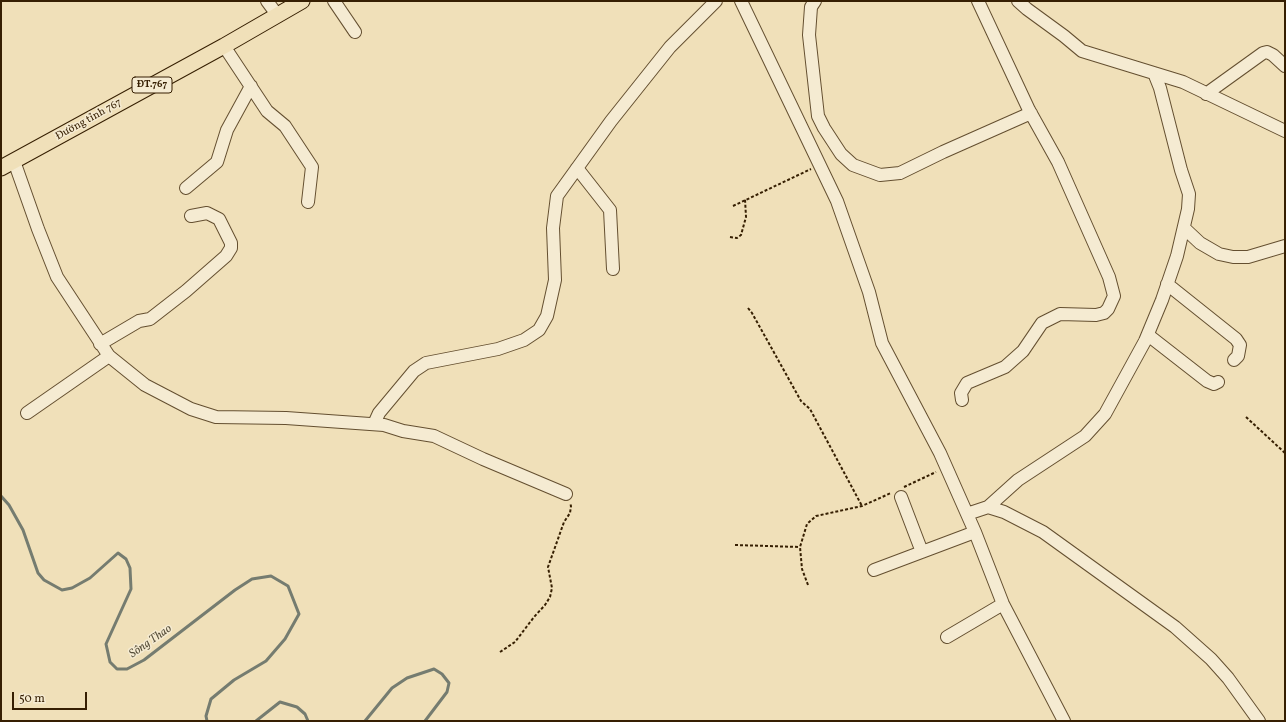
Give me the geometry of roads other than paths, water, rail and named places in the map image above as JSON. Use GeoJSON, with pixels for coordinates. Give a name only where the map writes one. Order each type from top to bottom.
{"type":"FeatureCollection","features":[{"type":"Feature","properties":{"kind":"main road","name":"Đường tỉnh 767"},"geometry":{"type":"LineString","coordinates":[[1,168],[224,46],[302,1]]}},
{"type":"Feature","properties":{"kind":"street"},"geometry":{"type":"LineString","coordinates":[[267,1],[278,16]]}},
{"type":"Feature","properties":{"kind":"street"},"geometry":{"type":"LineString","coordinates":[[334,1],[355,32]]}},
{"type":"Feature","properties":{"kind":"street"},"geometry":{"type":"LineString","coordinates":[[374,424],[379,412],[409,377],[426,363],[498,349],[524,340],[540,330],[547,316],[555,280],[553,228],[557,196],[611,121],[670,47],[716,1]]}},
{"type":"Feature","properties":{"kind":"street"},"geometry":{"type":"LineString","coordinates":[[741,1],[837,201],[869,292],[882,343],[940,453],[975,532],[1003,604],[1064,721]]}},
{"type":"Feature","properties":{"kind":"street"},"geometry":{"type":"LineString","coordinates":[[815,1],[811,7],[809,35],[818,116],[841,154],[853,165],[880,175],[900,173],[1031,113]]}},
{"type":"Feature","properties":{"kind":"street"},"geometry":{"type":"LineString","coordinates":[[962,400],[961,393],[967,383],[1005,366],[1023,351],[1042,323],[1060,314],[1096,315],[1104,313],[1108,309],[1114,296],[1109,277],[1058,162],[1031,113],[978,1]]}},
{"type":"Feature","properties":{"kind":"street"},"geometry":{"type":"LineString","coordinates":[[1018,1],[1082,51],[1183,82],[1285,131]]}},
{"type":"Feature","properties":{"kind":"street"},"geometry":{"type":"LineString","coordinates":[[224,46],[268,111],[285,126],[312,167],[308,202]]}},
{"type":"Feature","properties":{"kind":"street"},"geometry":{"type":"LineString","coordinates":[[1206,94],[1263,53],[1267,52],[1273,55],[1285,66]]}},
{"type":"Feature","properties":{"kind":"street"},"geometry":{"type":"LineString","coordinates":[[967,514],[988,507],[1018,480],[1085,436],[1106,414],[1148,335],[1177,256],[1188,209],[1189,194],[1181,170],[1160,88],[1154,73]]}},
{"type":"Feature","properties":{"kind":"street"},"geometry":{"type":"LineString","coordinates":[[186,188],[217,162],[227,130],[251,86]]}},
{"type":"Feature","properties":{"kind":"street"},"geometry":{"type":"LineString","coordinates":[[14,161],[38,229],[58,277],[109,356],[145,385],[191,409],[216,417],[286,418],[374,424],[434,436],[483,459],[566,494]]}},
{"type":"Feature","properties":{"kind":"street"},"geometry":{"type":"LineString","coordinates":[[577,168],[610,210],[613,269]]}},
{"type":"Feature","properties":{"kind":"street"},"geometry":{"type":"LineString","coordinates":[[100,344],[139,321],[150,319],[186,291],[226,256],[231,248],[231,243],[219,219],[208,213],[191,216]]}},
{"type":"Feature","properties":{"kind":"street"},"geometry":{"type":"LineString","coordinates":[[1184,228],[1200,243],[1219,254],[1233,257],[1248,257],[1285,246]]}},
{"type":"Feature","properties":{"kind":"street"},"geometry":{"type":"LineString","coordinates":[[1167,284],[1236,339],[1240,345],[1238,356],[1234,360]]}},
{"type":"Feature","properties":{"kind":"street"},"geometry":{"type":"LineString","coordinates":[[1148,335],[1207,381],[1214,384],[1218,382]]}},
{"type":"Feature","properties":{"kind":"street"},"geometry":{"type":"LineString","coordinates":[[27,413],[109,356]]}},
{"type":"Feature","properties":{"kind":"street"},"geometry":{"type":"LineString","coordinates":[[900,497],[922,552]]}},
{"type":"Feature","properties":{"kind":"street"},"geometry":{"type":"LineString","coordinates":[[988,507],[1004,512],[1043,532],[1175,627],[1211,659],[1228,678],[1259,721]]}},
{"type":"Feature","properties":{"kind":"street"},"geometry":{"type":"LineString","coordinates":[[874,570],[975,532]]}},
{"type":"Feature","properties":{"kind":"street"},"geometry":{"type":"LineString","coordinates":[[947,637],[1003,604]]}},
{"type":"Feature","properties":{"kind":"waterway","name":"Sông Thao"},"geometry":{"type":"LineString","coordinates":[[1,496],[9,505],[23,530],[38,573],[44,580],[62,590],[72,588],[90,578],[118,553],[126,559],[130,568],[131,589],[106,644],[110,662],[117,669],[127,669],[144,660],[235,590],[252,579],[271,576],[288,586],[299,614],[285,639],[266,661],[234,680],[211,699],[206,716],[207,721]]}},
{"type":"Feature","properties":{"kind":"waterway","name":"Sông Thao"},"geometry":{"type":"LineString","coordinates":[[365,721],[392,688],[407,678],[434,669],[442,674],[449,683],[447,692],[425,721]]}},
{"type":"Feature","properties":{"kind":"waterway","name":"Sông Thao"},"geometry":{"type":"LineString","coordinates":[[256,721],[280,702],[297,707],[305,714],[308,721]]}}]}
